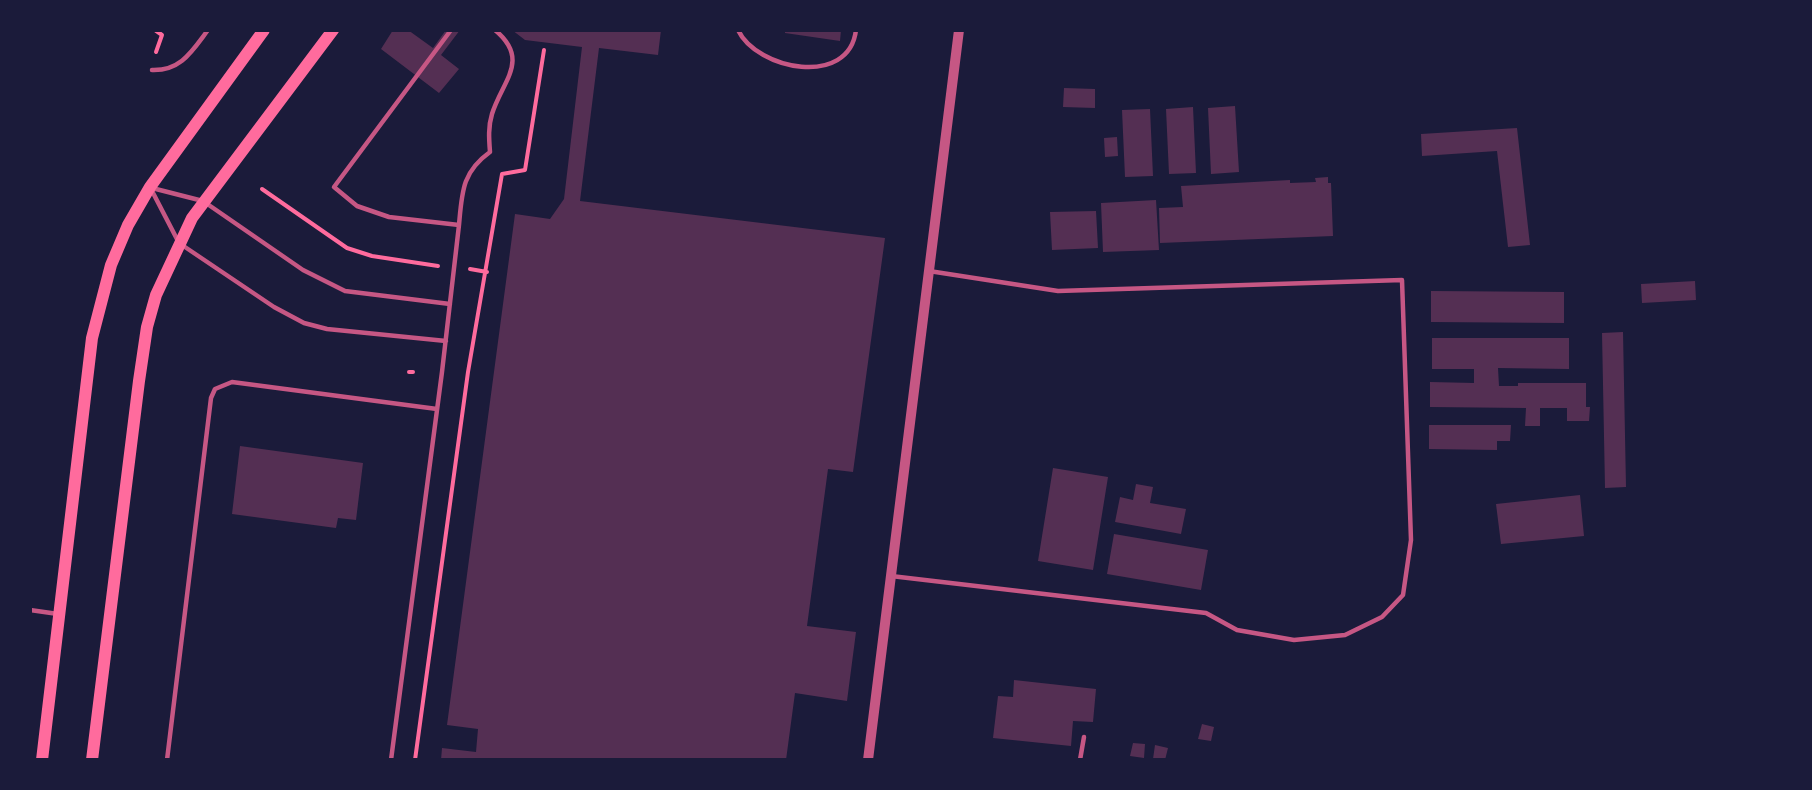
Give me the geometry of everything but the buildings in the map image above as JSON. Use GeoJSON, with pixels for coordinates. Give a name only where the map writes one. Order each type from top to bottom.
{"type":"FeatureCollection","features":[{"type":"Feature","properties":{"kind":"main road"},"geometry":{"type":"LineString","coordinates":[[42,760],[92,338],[111,265],[128,225],[150,187],[264,30]]}},
{"type":"Feature","properties":{"kind":"main road"},"geometry":{"type":"LineString","coordinates":[[92,760],[147,327],[156,295],[179,243],[203,201],[333,30]]}},
{"type":"Feature","properties":{"kind":"street"},"geometry":{"type":"LineString","coordinates":[[868,760],[959,30]]}},
{"type":"Feature","properties":{"kind":"lane"},"geometry":{"type":"LineString","coordinates":[[152,70],[164,71],[180,64],[208,30]]}},
{"type":"Feature","properties":{"kind":"lane"},"geometry":{"type":"LineString","coordinates":[[451,30],[334,187],[357,206],[389,217],[459,225]]}},
{"type":"Feature","properties":{"kind":"lane"},"geometry":{"type":"LineString","coordinates":[[391,760],[465,182],[474,163],[490,152],[489,128],[492,112],[510,76],[514,57],[505,38],[495,30]]}},
{"type":"Feature","properties":{"kind":"lane"},"geometry":{"type":"LineString","coordinates":[[738,30],[748,45],[771,60],[824,67],[844,56],[851,47],[856,30]]}},
{"type":"Feature","properties":{"kind":"lane"},"geometry":{"type":"LineString","coordinates":[[150,187],[203,201],[326,284],[368,295],[450,304]]}},
{"type":"Feature","properties":{"kind":"lane"},"geometry":{"type":"LineString","coordinates":[[150,187],[179,243],[274,307],[303,323],[327,329],[446,341]]}},
{"type":"Feature","properties":{"kind":"lane"},"geometry":{"type":"LineString","coordinates":[[891,576],[1206,613],[1237,630],[1294,640],[1345,635],[1382,617],[1403,595],[1411,540],[1402,280],[1059,291],[928,271]]}},
{"type":"Feature","properties":{"kind":"lane"},"geometry":{"type":"LineString","coordinates":[[167,760],[211,398],[215,389],[232,382],[437,409]]}},
{"type":"Feature","properties":{"kind":"lane"},"geometry":{"type":"LineString","coordinates":[[30,610],[58,614]]}},
{"type":"Feature","properties":{"kind":"lane"},"geometry":{"type":"LineString","coordinates":[[1084,737],[1081,759],[1089,760]]}},
{"type":"Feature","properties":{"kind":"path"},"geometry":{"type":"LineString","coordinates":[[154,56],[162,35],[155,30]]}},
{"type":"Feature","properties":{"kind":"path"},"geometry":{"type":"LineString","coordinates":[[415,760],[465,372],[487,272],[502,174],[525,170],[544,50]]}},
{"type":"Feature","properties":{"kind":"path"},"geometry":{"type":"LineString","coordinates":[[262,189],[310,225],[359,253],[487,272]]}}]}
